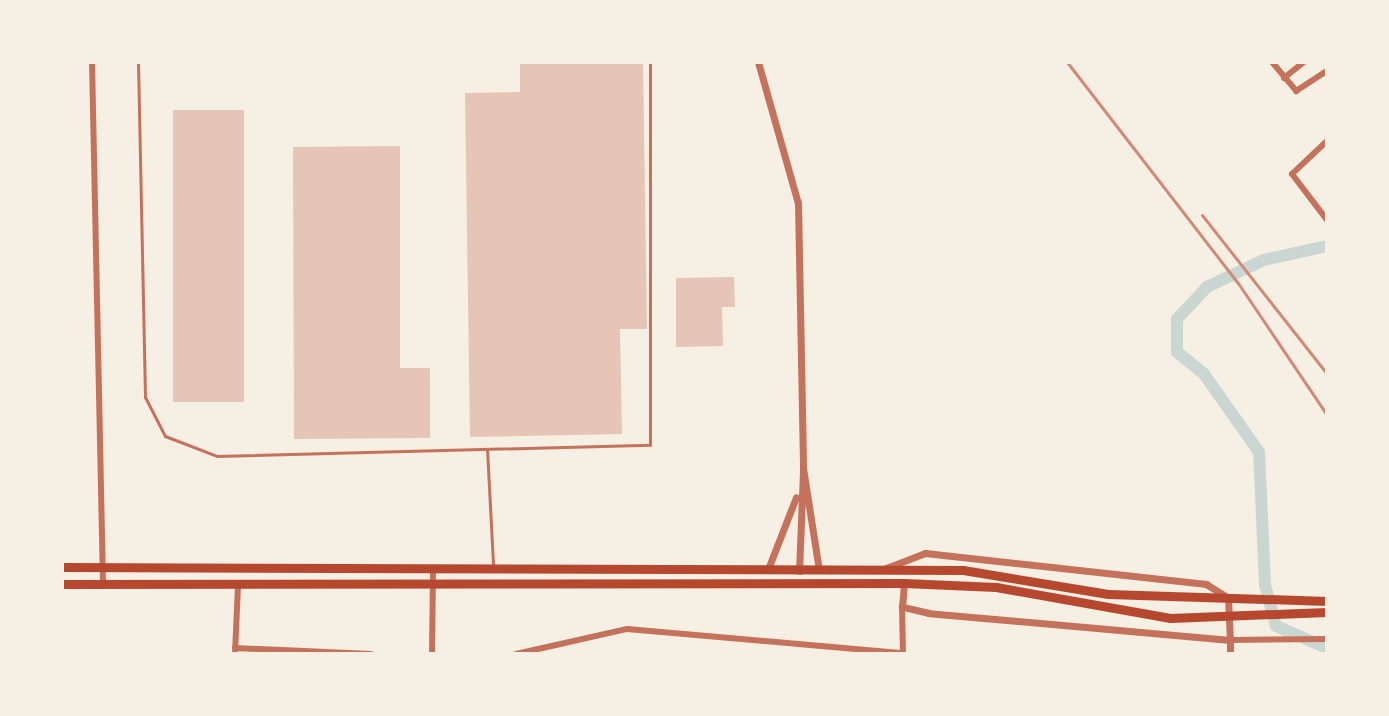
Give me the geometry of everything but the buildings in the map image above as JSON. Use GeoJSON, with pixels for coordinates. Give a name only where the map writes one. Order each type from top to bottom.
{"type":"FeatureCollection","features":[{"type":"Feature","properties":{"kind":"main road"},"geometry":{"type":"LineString","coordinates":[[62,567],[963,570],[1108,594],[1327,601]]}},
{"type":"Feature","properties":{"kind":"main road"},"geometry":{"type":"LineString","coordinates":[[62,584],[904,583],[996,587],[1110,612],[1209,618],[1327,612]]}},
{"type":"Feature","properties":{"kind":"street"},"geometry":{"type":"LineString","coordinates":[[92,62],[103,584]]}},
{"type":"Feature","properties":{"kind":"street"},"geometry":{"type":"LineString","coordinates":[[758,62],[798,203],[803,468],[819,570]]}},
{"type":"Feature","properties":{"kind":"street"},"geometry":{"type":"LineString","coordinates":[[1272,62],[1282,75],[1301,90],[1327,71]]}},
{"type":"Feature","properties":{"kind":"street"},"geometry":{"type":"LineString","coordinates":[[1282,75],[1304,62]]}},
{"type":"Feature","properties":{"kind":"street"},"geometry":{"type":"LineString","coordinates":[[1327,141],[1292,174],[1327,220]]}},
{"type":"Feature","properties":{"kind":"street"},"geometry":{"type":"LineString","coordinates":[[768,569],[798,490],[803,468]]}},
{"type":"Feature","properties":{"kind":"street"},"geometry":{"type":"LineString","coordinates":[[798,490],[799,571]]}},
{"type":"Feature","properties":{"kind":"street"},"geometry":{"type":"LineString","coordinates":[[886,568],[925,553],[1206,584],[1228,598],[1230,654]]}},
{"type":"Feature","properties":{"kind":"street"},"geometry":{"type":"LineString","coordinates":[[432,654],[433,570]]}},
{"type":"Feature","properties":{"kind":"street"},"geometry":{"type":"LineString","coordinates":[[516,654],[627,629],[903,654],[904,583]]}},
{"type":"Feature","properties":{"kind":"street"},"geometry":{"type":"LineString","coordinates":[[238,584],[235,651],[371,654]]}},
{"type":"Feature","properties":{"kind":"street"},"geometry":{"type":"LineString","coordinates":[[902,607],[1077,631],[1230,640],[1327,639]]}},
{"type":"Feature","properties":{"kind":"lane"},"geometry":{"type":"LineString","coordinates":[[138,62],[145,397],[153,423],[187,449],[217,456],[650,445],[650,62]]}},
{"type":"Feature","properties":{"kind":"lane"},"geometry":{"type":"LineString","coordinates":[[487,449],[494,569]]}},
{"type":"Feature","properties":{"kind":"waterway"},"geometry":{"type":"LineString","coordinates":[[1327,246],[1264,260],[1207,287],[1177,319],[1177,352],[1204,374],[1259,452],[1265,585],[1276,626],[1327,648]]}},
{"type":"Feature","properties":{"kind":"railway"},"geometry":{"type":"LineString","coordinates":[[1067,62],[1238,283],[1327,415]]}},
{"type":"Feature","properties":{"kind":"railway"},"geometry":{"type":"LineString","coordinates":[[1202,215],[1327,374]]}}]}
